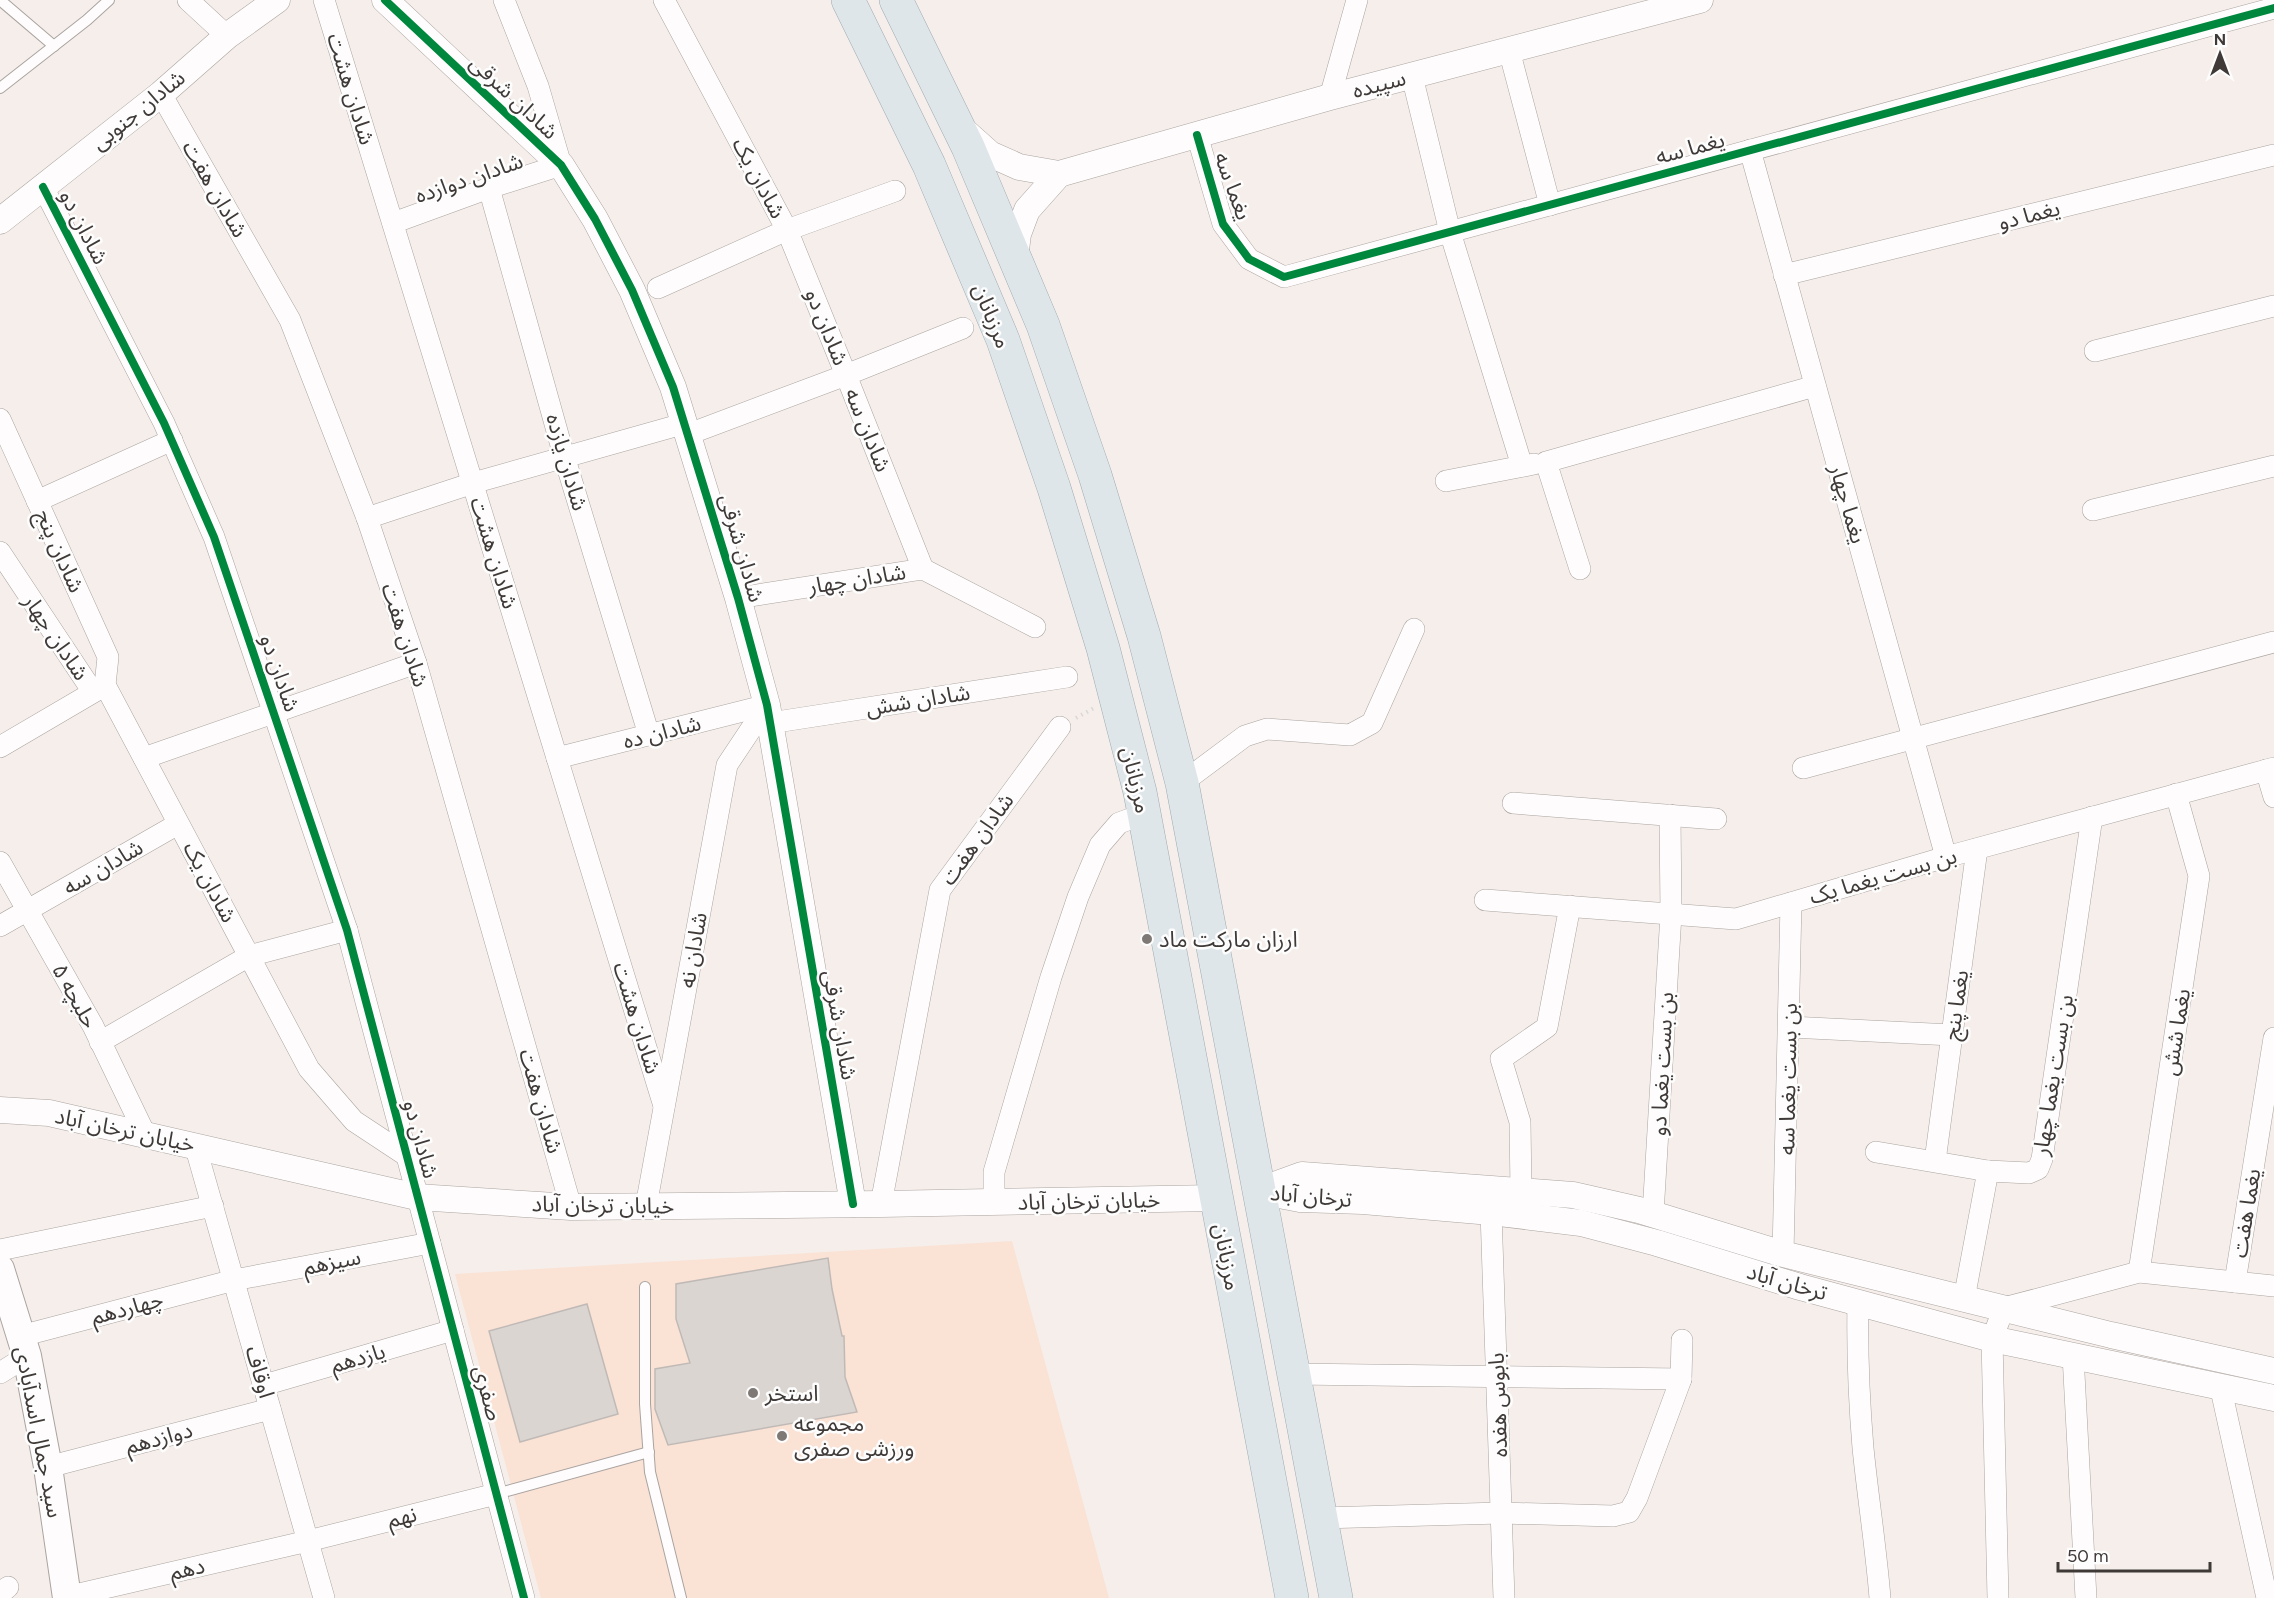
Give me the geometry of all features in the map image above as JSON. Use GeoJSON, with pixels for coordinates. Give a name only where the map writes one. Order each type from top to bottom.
{"type":"FeatureCollection","features":[{"type":"Feature","properties":{"kind":"main road","name":"مرزبانان"},"geometry":{"type":"LineString","coordinates":[[848,0],[929,165],[1003,340],[1054,488],[1103,648],[1144,814],[1292,1598]]}},
{"type":"Feature","properties":{"kind":"main road","name":"مرزبانان"},"geometry":{"type":"LineString","coordinates":[[896,0],[957,125],[1043,325],[1095,475],[1144,636],[1182,783],[1336,1598]]}},
{"type":"Feature","properties":{"kind":"main road"},"geometry":{"type":"LineString","coordinates":[[1216,1198],[1258,1191]]}},
{"type":"Feature","properties":{"kind":"main road","name":"سید جمال اسدآبادی"},"geometry":{"type":"LineString","coordinates":[[0,1269],[24,1346],[48,1467],[67,1598]]}},
{"type":"Feature","properties":{"kind":"street"},"geometry":{"type":"LineString","coordinates":[[188,0],[227,36]]}},
{"type":"Feature","properties":{"kind":"street","name":"شادان جنوبی"},"geometry":{"type":"LineString","coordinates":[[0,221],[161,94],[227,36],[277,0]]}},
{"type":"Feature","properties":{"kind":"street","name":"شادان هشت"},"geometry":{"type":"LineString","coordinates":[[324,0],[664,1106]]}},
{"type":"Feature","properties":{"kind":"street","name":"شادان شرقی"},"geometry":{"type":"LineString","coordinates":[[385,0],[561,165],[596,219],[632,290],[674,387],[738,598],[768,714],[853,1204]]}},
{"type":"Feature","properties":{"kind":"street"},"geometry":{"type":"LineString","coordinates":[[504,0],[538,86],[561,165]]}},
{"type":"Feature","properties":{"kind":"street","name":"شادان یک"},"geometry":{"type":"LineString","coordinates":[[658,288],[787,230],[664,0]]}},
{"type":"Feature","properties":{"kind":"street"},"geometry":{"type":"LineString","coordinates":[[1330,97],[1357,0]]}},
{"type":"Feature","properties":{"kind":"street","name":"سپیده"},"geometry":{"type":"LineString","coordinates":[[957,125],[990,154],[1019,167],[1059,174],[1330,97],[1700,0]]}},
{"type":"Feature","properties":{"kind":"street","name":"یغما سه"},"geometry":{"type":"LineString","coordinates":[[1197,135],[1223,224],[1249,259],[1284,278],[2274,8]]}},
{"type":"Feature","properties":{"kind":"street"},"geometry":{"type":"LineString","coordinates":[[1509,50],[1551,205]]}},
{"type":"Feature","properties":{"kind":"street"},"geometry":{"type":"LineString","coordinates":[[1412,76],[1450,232],[1522,466]]}},
{"type":"Feature","properties":{"kind":"street","name":"شادان هفت"},"geometry":{"type":"LineString","coordinates":[[161,94],[290,320],[367,518],[416,663],[571,1207]]}},
{"type":"Feature","properties":{"kind":"street","name":"یغما چهار"},"geometry":{"type":"LineString","coordinates":[[1750,150],[1946,857]]}},
{"type":"Feature","properties":{"kind":"street","name":"یغما دو"},"geometry":{"type":"LineString","coordinates":[[1784,275],[2274,155]]}},
{"type":"Feature","properties":{"kind":"street","name":"شادان دوازده"},"geometry":{"type":"LineString","coordinates":[[393,223],[561,165]]}},
{"type":"Feature","properties":{"kind":"street"},"geometry":{"type":"LineString","coordinates":[[1015,258],[1018,234],[1027,210],[1059,174]]}},
{"type":"Feature","properties":{"kind":"street","name":"شادان دو"},"geometry":{"type":"LineString","coordinates":[[43,186],[172,440],[214,537],[347,930],[417,1197]]}},
{"type":"Feature","properties":{"kind":"street","name":"شادان یازده"},"geometry":{"type":"LineString","coordinates":[[489,188],[564,456],[649,735]]}},
{"type":"Feature","properties":{"kind":"street"},"geometry":{"type":"LineString","coordinates":[[787,230],[895,190]]}},
{"type":"Feature","properties":{"kind":"street","name":"شادان دو"},"geometry":{"type":"LineString","coordinates":[[367,518],[564,456],[687,428],[846,375],[787,230]]}},
{"type":"Feature","properties":{"kind":"street"},"geometry":{"type":"LineString","coordinates":[[2095,351],[2274,306]]}},
{"type":"Feature","properties":{"kind":"street","name":"شادان سه"},"geometry":{"type":"LineString","coordinates":[[923,569],[846,375],[963,328]]}},
{"type":"Feature","properties":{"kind":"street"},"geometry":{"type":"LineString","coordinates":[[1446,481],[1546,462],[1815,386]]}},
{"type":"Feature","properties":{"kind":"street","name":"شادان پنج"},"geometry":{"type":"LineString","coordinates":[[0,419],[108,657],[99,689]]}},
{"type":"Feature","properties":{"kind":"street"},"geometry":{"type":"LineString","coordinates":[[37,501],[172,440]]}},
{"type":"Feature","properties":{"kind":"street"},"geometry":{"type":"LineString","coordinates":[[1546,462],[1580,569]]}},
{"type":"Feature","properties":{"kind":"street"},"geometry":{"type":"LineString","coordinates":[[2093,510],[2273,471]]}},
{"type":"Feature","properties":{"kind":"street","name":"شادان چهار"},"geometry":{"type":"LineString","coordinates":[[0,552],[99,689]]}},
{"type":"Feature","properties":{"kind":"street","name":"شادان چهار"},"geometry":{"type":"LineString","coordinates":[[738,598],[923,569],[1035,627]]}},
{"type":"Feature","properties":{"kind":"street"},"geometry":{"type":"LineString","coordinates":[[1182,783],[1245,736],[1267,729],[1350,735],[1372,723],[1414,629]]}},
{"type":"Feature","properties":{"kind":"street"},"geometry":{"type":"LineString","coordinates":[[1803,768],[2274,642]]}},
{"type":"Feature","properties":{"kind":"street"},"geometry":{"type":"LineString","coordinates":[[144,758],[416,663]]}},
{"type":"Feature","properties":{"kind":"street","name":"شادان شش"},"geometry":{"type":"LineString","coordinates":[[768,714],[1067,677]]}},
{"type":"Feature","properties":{"kind":"street"},"geometry":{"type":"LineString","coordinates":[[0,747],[99,689]]}},
{"type":"Feature","properties":{"kind":"street","name":"شادان یک"},"geometry":{"type":"LineString","coordinates":[[99,689],[144,758],[309,1069],[354,1121],[407,1156]]}},
{"type":"Feature","properties":{"kind":"street","name":"شادان ده"},"geometry":{"type":"LineString","coordinates":[[557,758],[649,735],[768,714]]}},
{"type":"Feature","properties":{"kind":"street","name":"شادان نه"},"geometry":{"type":"LineString","coordinates":[[646,1206],[727,765],[768,714]]}},
{"type":"Feature","properties":{"kind":"street","name":"شادان هفت"},"geometry":{"type":"LineString","coordinates":[[881,1204],[940,890],[1060,727]]}},
{"type":"Feature","properties":{"kind":"street"},"geometry":{"type":"LineString","coordinates":[[2270,769],[2274,797]]}},
{"type":"Feature","properties":{"kind":"street","name":"بن بست یغما یک"},"geometry":{"type":"LineString","coordinates":[[1485,900],[1736,919],[1946,857],[2270,769]]}},
{"type":"Feature","properties":{"kind":"street","name":"یغما شش"},"geometry":{"type":"LineString","coordinates":[[2139,1272],[2199,876],[2176,794]]}},
{"type":"Feature","properties":{"kind":"street"},"geometry":{"type":"LineString","coordinates":[[1513,803],[1716,819]]}},
{"type":"Feature","properties":{"kind":"street"},"geometry":{"type":"LineString","coordinates":[[994,1202],[994,1172],[1051,977],[1078,897],[1100,845],[1119,823],[1144,814]]}},
{"type":"Feature","properties":{"kind":"street","name":"بن بست یغما دو"},"geometry":{"type":"LineString","coordinates":[[1653,1214],[1671,914],[1670,815]]}},
{"type":"Feature","properties":{"kind":"street","name":"بن بست یغما چهار"},"geometry":{"type":"LineString","coordinates":[[1876,1152],[1988,1171],[2029,1173],[2038,1169],[2042,1159],[2092,817]]}},
{"type":"Feature","properties":{"kind":"street","name":"شادان سه"},"geometry":{"type":"LineString","coordinates":[[0,926],[178,824]]}},
{"type":"Feature","properties":{"kind":"street","name":"یغما پنج"},"geometry":{"type":"LineString","coordinates":[[1935,1161],[1977,849]]}},
{"type":"Feature","properties":{"kind":"street","name":"حلبچه ۵"},"geometry":{"type":"LineString","coordinates":[[0,861],[100,1042],[145,1134]]}},
{"type":"Feature","properties":{"kind":"street","name":"بن بست یغما سه"},"geometry":{"type":"LineString","coordinates":[[1784,1254],[1791,903]]}},
{"type":"Feature","properties":{"kind":"street"},"geometry":{"type":"LineString","coordinates":[[1521,1191],[1520,1122],[1501,1059],[1547,1027],[1570,906]]}},
{"type":"Feature","properties":{"kind":"street"},"geometry":{"type":"LineString","coordinates":[[100,1042],[249,956],[347,930]]}},
{"type":"Feature","properties":{"kind":"street"},"geometry":{"type":"LineString","coordinates":[[1790,1027],[1952,1035]]}},
{"type":"Feature","properties":{"kind":"street","name":"یغما هفت"},"geometry":{"type":"LineString","coordinates":[[2235,1282],[2274,1038]]}},
{"type":"Feature","properties":{"kind":"street","name":"خیابان ترخان آباد"},"geometry":{"type":"LineString","coordinates":[[0,1110],[49,1113],[417,1197],[571,1207],[1216,1198]]}},
{"type":"Feature","properties":{"kind":"street","name":"اوقاف"},"geometry":{"type":"LineString","coordinates":[[195,1145],[324,1598]]}},
{"type":"Feature","properties":{"kind":"street"},"geometry":{"type":"LineString","coordinates":[[1964,1299],[1988,1171]]}},
{"type":"Feature","properties":{"kind":"street","name":"ترخان آباد"},"geometry":{"type":"LineString","coordinates":[[1258,1191],[1302,1175],[1573,1195],[1653,1214],[1784,1254],[1964,1299],[2274,1371]]}},
{"type":"Feature","properties":{"kind":"street","name":"ترخان آباد"},"geometry":{"type":"LineString","coordinates":[[1258,1191],[1300,1199],[1364,1201],[1491,1212],[1581,1223],[1992,1340],[2220,1385],[2274,1398]]}},
{"type":"Feature","properties":{"kind":"street","name":"صفری"},"geometry":{"type":"LineString","coordinates":[[417,1197],[524,1598]]}},
{"type":"Feature","properties":{"kind":"street"},"geometry":{"type":"LineString","coordinates":[[0,1250],[213,1206]]}},
{"type":"Feature","properties":{"kind":"street","name":"بابوس هفده"},"geometry":{"type":"LineString","coordinates":[[1491,1212],[1504,1598]]}},
{"type":"Feature","properties":{"kind":"street","name":"سیزهم"},"geometry":{"type":"LineString","coordinates":[[234,1280],[430,1243]]}},
{"type":"Feature","properties":{"kind":"street"},"geometry":{"type":"LineString","coordinates":[[1998,1598],[1992,1340],[2004,1308],[2139,1272],[2274,1286]]}},
{"type":"Feature","properties":{"kind":"street","name":"چهاردهم"},"geometry":{"type":"LineString","coordinates":[[0,1373],[24,1346],[234,1280]]}},
{"type":"Feature","properties":{"kind":"street"},"geometry":{"type":"LineString","coordinates":[[1858,1302],[1857,1344],[1863,1448],[1880,1598]]}},
{"type":"Feature","properties":{"kind":"street","name":"یازدهم"},"geometry":{"type":"LineString","coordinates":[[264,1385],[453,1330]]}},
{"type":"Feature","properties":{"kind":"street"},"geometry":{"type":"LineString","coordinates":[[1321,1518],[1502,1513],[1613,1516],[1629,1512],[1637,1498],[1681,1379],[1682,1340]]}},
{"type":"Feature","properties":{"kind":"street"},"geometry":{"type":"LineString","coordinates":[[2073,1355],[2086,1598]]}},
{"type":"Feature","properties":{"kind":"street"},"geometry":{"type":"LineString","coordinates":[[1293,1374],[1681,1379]]}},
{"type":"Feature","properties":{"kind":"street"},"geometry":{"type":"LineString","coordinates":[[2220,1385],[2267,1598]]}},
{"type":"Feature","properties":{"kind":"street","name":"دوازدهم"},"geometry":{"type":"LineString","coordinates":[[48,1467],[270,1409]]}},
{"type":"Feature","properties":{"kind":"street","name":"نهم"},"geometry":{"type":"LineString","coordinates":[[308,1541],[496,1494]]}},
{"type":"Feature","properties":{"kind":"street","name":"دهم"},"geometry":{"type":"LineString","coordinates":[[67,1598],[308,1541]]}},
{"type":"Feature","properties":{"kind":"lane"},"geometry":{"type":"LineString","coordinates":[[0,0],[54,46]]}},
{"type":"Feature","properties":{"kind":"lane"},"geometry":{"type":"LineString","coordinates":[[0,88],[109,0]]}},
{"type":"Feature","properties":{"kind":"lane"},"geometry":{"type":"LineString","coordinates":[[645,1287],[645,1404],[650,1472],[681,1598]]}},
{"type":"Feature","properties":{"kind":"lane"},"geometry":{"type":"LineString","coordinates":[[496,1494],[649,1452]]}},
{"type":"Feature","properties":{"kind":"path"},"geometry":{"type":"LineString","coordinates":[[1060,727],[1116,697]]}},
{"type":"Feature","properties":{"kind":"shaded area","name":"مجموعه ورزشی صفری"},"geometry":{"type":"Polygon","coordinates":[[[1012,1241],[1109,1598],[541,1598],[455,1274],[1012,1241]]]}},
{"type":"Feature","properties":{"kind":"building"},"geometry":{"type":"Polygon","coordinates":[[[828,1258],[832,1289],[842,1336],[844,1336],[845,1377],[857,1412],[668,1445],[655,1409],[655,1369],[690,1363],[676,1319],[676,1284],[828,1258]]]}},
{"type":"Feature","properties":{"kind":"building"},"geometry":{"type":"Polygon","coordinates":[[[587,1304],[618,1414],[520,1442],[489,1331],[587,1304]]]}},
{"type":"Feature","properties":{"kind":"cycle path"},"geometry":{"type":"LineString","coordinates":[[385,0],[561,165],[595,219],[632,290],[673,387],[738,598],[767,705],[853,1204]]}},
{"type":"Feature","properties":{"kind":"cycle path"},"geometry":{"type":"LineString","coordinates":[[1197,135],[1223,224],[1249,259],[1284,277],[2274,8]]}},
{"type":"Feature","properties":{"kind":"cycle path"},"geometry":{"type":"LineString","coordinates":[[43,187],[164,423],[214,537],[347,930],[524,1598]]}},
{"type":"Feature","properties":{"kind":"place","name":"ارزان مارکت ماد"},"geometry":{"type":"Point","coordinates":[1147,939]}},
{"type":"Feature","properties":{"kind":"place","name":"استخر"},"geometry":{"type":"Point","coordinates":[753,1393]}},
{"type":"Feature","properties":{"kind":"place","name":"مجموعه ورزشی صفری"},"geometry":{"type":"Point","coordinates":[782,1436]}}]}
